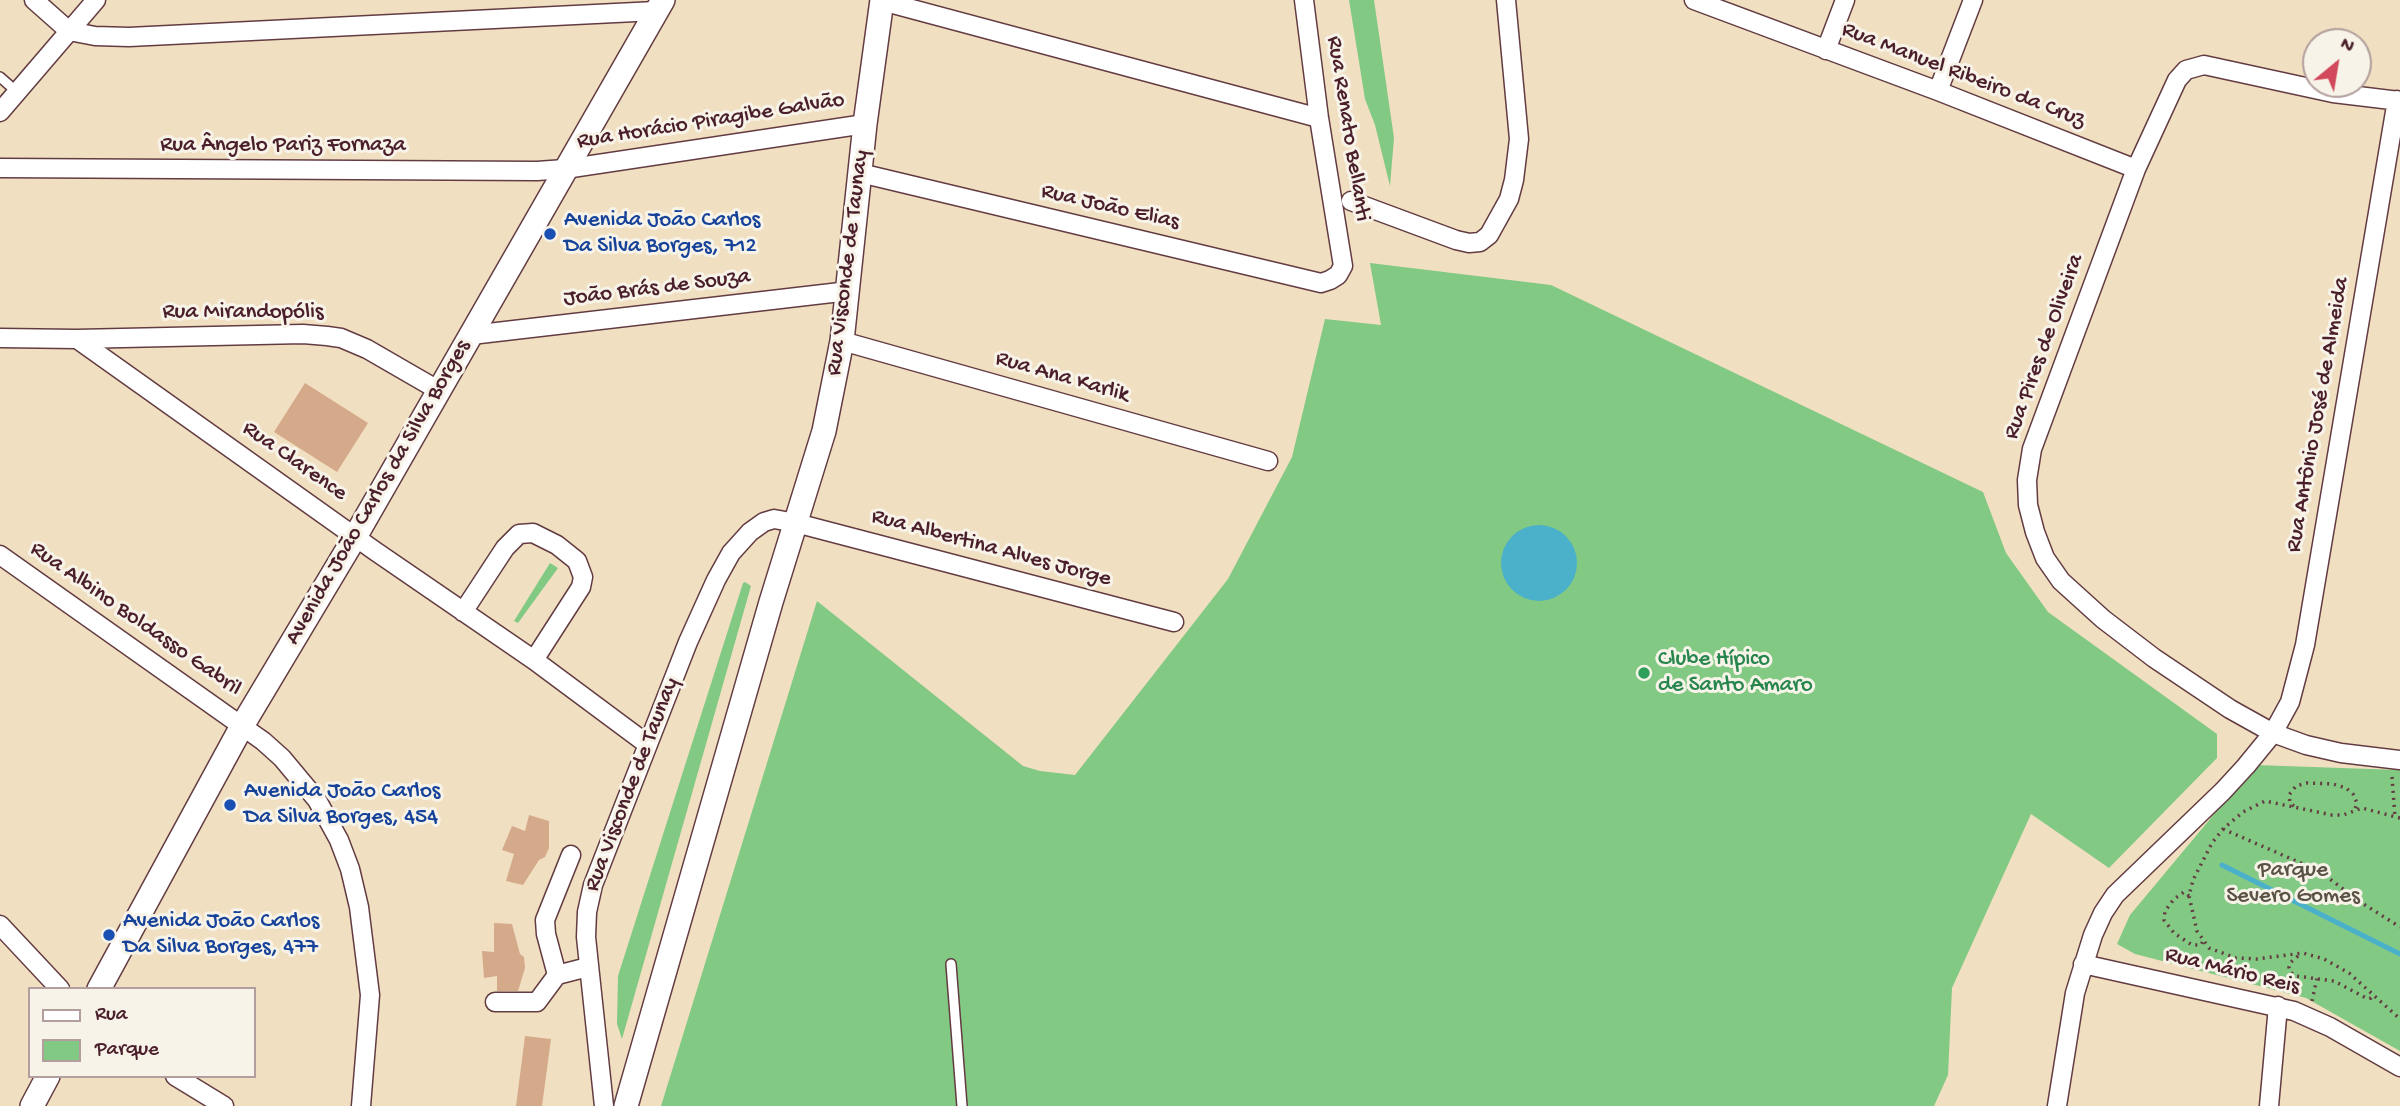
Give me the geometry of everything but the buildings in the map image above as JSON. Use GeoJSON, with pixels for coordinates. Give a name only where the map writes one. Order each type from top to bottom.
{"type":"FeatureCollection","features":[{"type":"Feature","properties":{"kind":"street"},"geometry":{"type":"LineString","coordinates":[[34,0],[69,31],[95,36],[129,37],[660,5]]}},
{"type":"Feature","properties":{"kind":"street"},"geometry":{"type":"LineString","coordinates":[[0,112],[96,0]]}},
{"type":"Feature","properties":{"kind":"street"},"geometry":{"type":"LineString","coordinates":[[882,0],[1319,118]]}},
{"type":"Feature","properties":{"kind":"street","name":"Rua Visconde de Taunay"},"geometry":{"type":"LineString","coordinates":[[626,1106],[824,431],[849,291],[865,124],[882,0]]}},
{"type":"Feature","properties":{"kind":"street","name":"Rua Renato Bellanti"},"geometry":{"type":"LineString","coordinates":[[1304,0],[1319,118],[1343,266]]}},
{"type":"Feature","properties":{"kind":"street"},"geometry":{"type":"LineString","coordinates":[[1351,201],[1456,240],[1480,242],[1489,235],[1509,199],[1519,139],[1506,0]]}},
{"type":"Feature","properties":{"kind":"street","name":"Rua Manuel Ribeiro da Cruz"},"geometry":{"type":"LineString","coordinates":[[1694,0],[1938,91],[2137,170]]}},
{"type":"Feature","properties":{"kind":"street"},"geometry":{"type":"LineString","coordinates":[[1826,50],[1844,0]]}},
{"type":"Feature","properties":{"kind":"street"},"geometry":{"type":"LineString","coordinates":[[1938,91],[1973,0]]}},
{"type":"Feature","properties":{"kind":"street","name":"Avenida João Carlos da Silva Borges"},"geometry":{"type":"LineString","coordinates":[[100,987],[242,726],[355,537],[660,5]]}},
{"type":"Feature","properties":{"kind":"street","name":"Rua Pires de Oliveira"},"geometry":{"type":"LineString","coordinates":[[2395,760],[2306,746],[2273,733],[2230,709],[2154,658],[2103,619],[2061,581],[2045,558],[2035,532],[2028,505],[2028,480],[2032,449],[2137,170],[2177,80],[2186,70],[2204,65],[2333,93],[2398,101]]}},
{"type":"Feature","properties":{"kind":"street","name":"Rua Antônio José de Almeida"},"geometry":{"type":"LineString","coordinates":[[2057,1106],[2075,993],[2103,913],[2115,895],[2223,792],[2273,733],[2290,702],[2303,655],[2398,101]]}},
{"type":"Feature","properties":{"kind":"street","name":"Rua Horácio Piragibe Galvão"},"geometry":{"type":"LineString","coordinates":[[565,169],[865,124]]}},
{"type":"Feature","properties":{"kind":"street","name":"Rua Ângelo Pariz Fornaza"},"geometry":{"type":"LineString","coordinates":[[0,169],[565,169]]}},
{"type":"Feature","properties":{"kind":"street","name":"Rua João Elias"},"geometry":{"type":"LineString","coordinates":[[860,173],[1321,284],[1338,275],[1343,266]]}},
{"type":"Feature","properties":{"kind":"street","name":"João Brás de Souza"},"geometry":{"type":"LineString","coordinates":[[471,335],[849,291]]}},
{"type":"Feature","properties":{"kind":"street","name":"Rua Mirandopólis"},"geometry":{"type":"LineString","coordinates":[[77,339],[303,334],[341,338],[367,349],[438,390]]}},
{"type":"Feature","properties":{"kind":"street"},"geometry":{"type":"LineString","coordinates":[[0,338],[77,339]]}},
{"type":"Feature","properties":{"kind":"street","name":"Rua Clarence"},"geometry":{"type":"LineString","coordinates":[[77,339],[355,537],[534,660],[647,744]]}},
{"type":"Feature","properties":{"kind":"street","name":"Rua Ana Karlik"},"geometry":{"type":"LineString","coordinates":[[842,341],[1268,461]]}},
{"type":"Feature","properties":{"kind":"street","name":"Rua Visconde de Taunay"},"geometry":{"type":"LineString","coordinates":[[604,1106],[586,937],[587,912],[593,885],[688,642],[716,580],[731,554],[764,522],[774,519],[796,523]]}},
{"type":"Feature","properties":{"kind":"street","name":"Rua Albertina Alves Jorge"},"geometry":{"type":"LineString","coordinates":[[796,523],[1174,622]]}},
{"type":"Feature","properties":{"kind":"street"},"geometry":{"type":"LineString","coordinates":[[464,612],[505,548],[519,534],[533,533],[557,545],[577,561],[583,577],[581,587],[534,660]]}},
{"type":"Feature","properties":{"kind":"street","name":"Rua Albino Boldasso Gabril"},"geometry":{"type":"LineString","coordinates":[[0,555],[264,741],[317,800],[339,840],[350,869],[359,907],[370,995],[362,1106]]}},
{"type":"Feature","properties":{"kind":"street"},"geometry":{"type":"LineString","coordinates":[[557,975],[545,920],[571,855]]}},
{"type":"Feature","properties":{"kind":"street"},"geometry":{"type":"LineString","coordinates":[[0,925],[58,987]]}},
{"type":"Feature","properties":{"kind":"street","name":"Rua Mário Reis"},"geometry":{"type":"LineString","coordinates":[[2083,964],[2278,1006],[2307,1017],[2400,1067]]}},
{"type":"Feature","properties":{"kind":"street"},"geometry":{"type":"LineString","coordinates":[[495,1002],[537,1002],[557,975],[588,967]]}},
{"type":"Feature","properties":{"kind":"street"},"geometry":{"type":"LineString","coordinates":[[2269,1106],[2278,1006]]}},
{"type":"Feature","properties":{"kind":"street"},"geometry":{"type":"LineString","coordinates":[[32,1106],[47,1078]]}},
{"type":"Feature","properties":{"kind":"street"},"geometry":{"type":"LineString","coordinates":[[178,1078],[224,1106]]}},
{"type":"Feature","properties":{"kind":"lane"},"geometry":{"type":"LineString","coordinates":[[0,77],[17,92]]}},
{"type":"Feature","properties":{"kind":"lane"},"geometry":{"type":"LineString","coordinates":[[951,964],[962,1106]]}},
{"type":"Feature","properties":{"kind":"path"},"geometry":{"type":"LineString","coordinates":[[2395,760],[2398,817],[2362,808],[2332,815],[2265,801],[2243,812],[2212,842],[2189,896],[2194,922],[2203,941],[2210,948],[2236,958],[2257,959],[2303,953],[2324,959],[2349,973],[2400,1019]]}},
{"type":"Feature","properties":{"kind":"path"},"geometry":{"type":"LineString","coordinates":[[2294,806],[2290,803],[2289,795],[2297,786],[2307,783],[2346,788],[2353,793],[2357,803],[2353,810]]}},
{"type":"Feature","properties":{"kind":"path"},"geometry":{"type":"LineString","coordinates":[[2224,829],[2319,871],[2362,904],[2400,927]]}},
{"type":"Feature","properties":{"kind":"path"},"geometry":{"type":"LineString","coordinates":[[2189,896],[2184,892],[2174,899],[2165,911],[2164,920],[2174,933],[2192,945],[2201,946],[2203,941]]}},
{"type":"Feature","properties":{"kind":"path"},"geometry":{"type":"LineString","coordinates":[[2303,953],[2291,962],[2290,972],[2301,978],[2317,978],[2346,986],[2365,998],[2371,998],[2372,995]]}},
{"type":"Feature","properties":{"kind":"path"},"geometry":{"type":"LineString","coordinates":[[2307,1017],[2317,978]]}},
{"type":"Feature","properties":{"kind":"green space"},"geometry":{"type":"Polygon","coordinates":[[[1349,0],[1374,0],[1394,138],[1390,186],[1375,125],[1365,99],[1349,0]]]}},
{"type":"Feature","properties":{"kind":"green space","name":"Clube Hípico de Santo Amaro"},"geometry":{"type":"Polygon","coordinates":[[[1370,263],[1551,285],[1983,492],[2006,553],[2048,612],[2217,734],[2217,758],[2109,868],[2031,814],[1952,988],[1948,1075],[1934,1106],[661,1106],[817,601],[1023,766],[1075,775],[1228,579],[1292,457],[1325,319],[1381,325],[1370,263]]]}},
{"type":"Feature","properties":{"kind":"green space"},"geometry":{"type":"Polygon","coordinates":[[[550,563],[558,568],[518,623],[514,621],[550,563]]]}},
{"type":"Feature","properties":{"kind":"green space"},"geometry":{"type":"Polygon","coordinates":[[[745,582],[751,586],[622,1039],[617,1024],[618,976],[745,582]]]}},
{"type":"Feature","properties":{"kind":"green space","name":"Parque Severo Gomes"},"geometry":{"type":"Polygon","coordinates":[[[2255,765],[2400,770],[2400,1051],[2306,998],[2135,954],[2117,944],[2130,915],[2255,765]]]}},
{"type":"Feature","properties":{"kind":"water"},"geometry":{"type":"Polygon","coordinates":[[[1539,525],[1553,528],[1566,536],[1574,549],[1577,563],[1574,577],[1566,590],[1553,598],[1539,601],[1525,598],[1512,590],[1504,577],[1501,563],[1504,549],[1512,536],[1525,528],[1539,525]]]}},
{"type":"Feature","properties":{"kind":"waterway"},"geometry":{"type":"LineString","coordinates":[[2222,865],[2400,954]]}},
{"type":"Feature","properties":{"kind":"place","name":"Avenida João Carlos Da Silva Borges, 712"},"geometry":{"type":"Point","coordinates":[550,234]}},
{"type":"Feature","properties":{"kind":"place","name":"Clube Hípico de Santo Amaro"},"geometry":{"type":"Point","coordinates":[1644,673]}},
{"type":"Feature","properties":{"kind":"place","name":"Avenida João Carlos Da Silva Borges, 454"},"geometry":{"type":"Point","coordinates":[230,805]}},
{"type":"Feature","properties":{"kind":"place","name":"Avenida João Carlos Da Silva Borges, 477"},"geometry":{"type":"Point","coordinates":[109,935]}}]}
